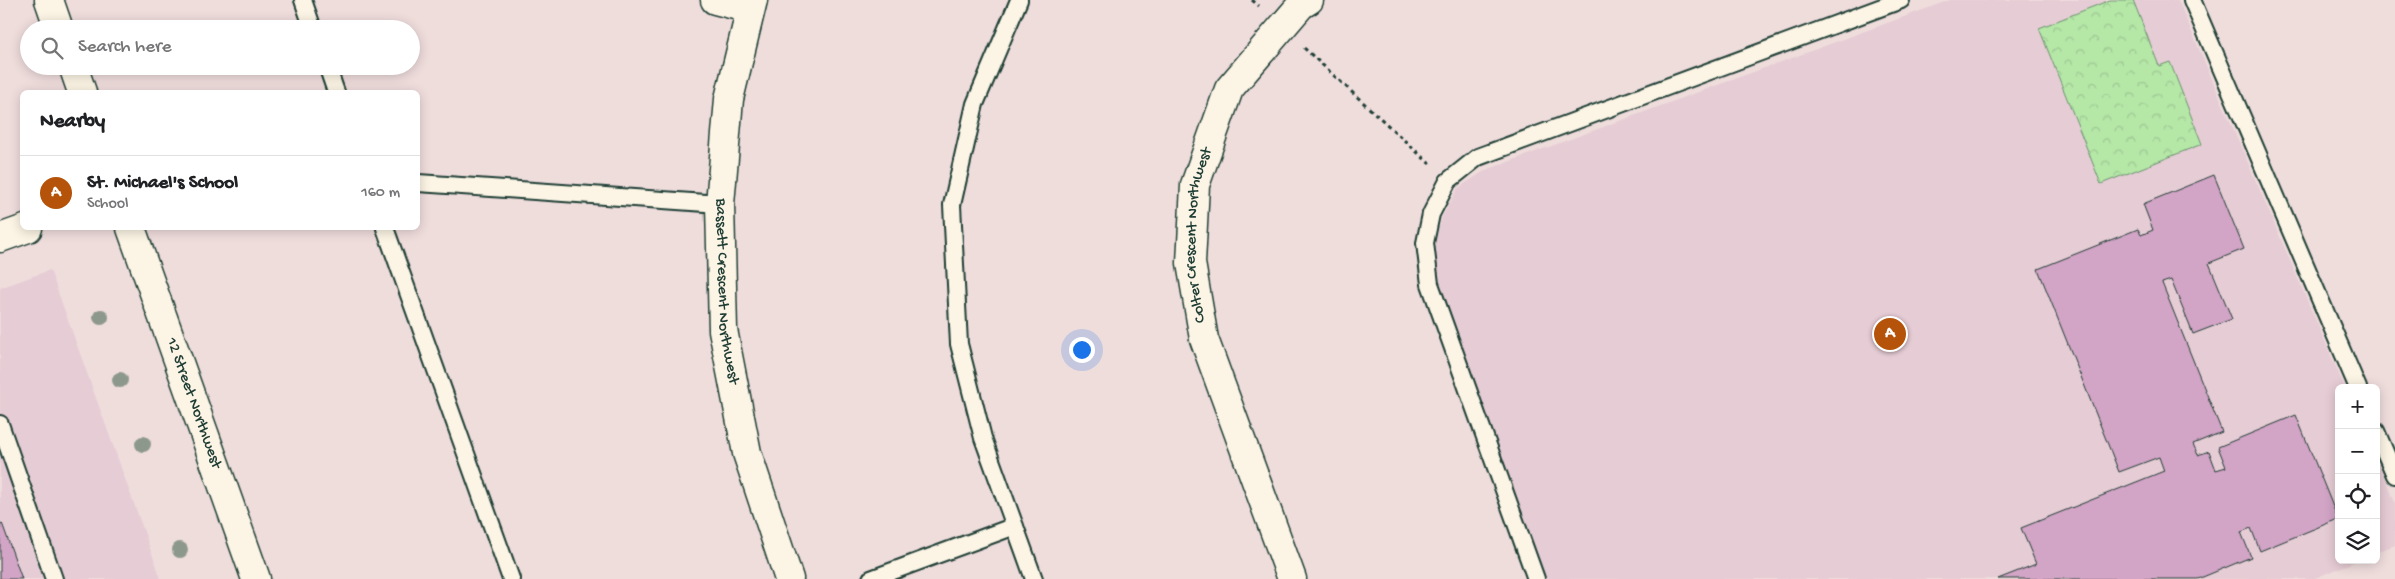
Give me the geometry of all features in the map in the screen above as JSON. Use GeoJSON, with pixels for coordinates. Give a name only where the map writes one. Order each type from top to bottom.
{"type":"FeatureCollection","features":[{"type":"Feature","properties":{"kind":"street"},"geometry":{"type":"LineString","coordinates":[[49,0],[57,20]]}},
{"type":"Feature","properties":{"kind":"street"},"geometry":{"type":"LineString","coordinates":[[715,0],[752,4]]}},
{"type":"Feature","properties":{"kind":"street","name":"Colter Crescent Northwest"},"geometry":{"type":"LineString","coordinates":[[1292,579],[1204,339],[1192,263],[1195,185],[1229,89],[1301,5],[1309,0]]}},
{"type":"Feature","properties":{"kind":"street","name":"Bassett Crescent Northwest"},"geometry":{"type":"LineString","coordinates":[[752,4],[729,99],[720,204],[723,330],[747,453],[788,579]]}},
{"type":"Feature","properties":{"kind":"street"},"geometry":{"type":"LineString","coordinates":[[76,75],[81,90]]}},
{"type":"Feature","properties":{"kind":"street"},"geometry":{"type":"LineString","coordinates":[[0,238],[22,230]]}},
{"type":"Feature","properties":{"kind":"street","name":"12 Street Northwest"},"geometry":{"type":"LineString","coordinates":[[132,230],[256,579]]}},
{"type":"Feature","properties":{"kind":"lane"},"geometry":{"type":"LineString","coordinates":[[302,0],[310,20]]}},
{"type":"Feature","properties":{"kind":"lane"},"geometry":{"type":"LineString","coordinates":[[1019,0],[974,104],[952,205],[960,344],[983,438],[1034,579]]}},
{"type":"Feature","properties":{"kind":"lane"},"geometry":{"type":"LineString","coordinates":[[1536,579],[1430,284],[1425,243],[1431,214],[1448,181],[1478,157],[1901,0]]}},
{"type":"Feature","properties":{"kind":"lane"},"geometry":{"type":"LineString","coordinates":[[2192,0],[2356,384]]}},
{"type":"Feature","properties":{"kind":"lane"},"geometry":{"type":"LineString","coordinates":[[329,75],[335,90]]}},
{"type":"Feature","properties":{"kind":"lane"},"geometry":{"type":"LineString","coordinates":[[420,183],[720,204]]}},
{"type":"Feature","properties":{"kind":"lane"},"geometry":{"type":"LineString","coordinates":[[386,230],[511,579]]}},
{"type":"Feature","properties":{"kind":"lane"},"geometry":{"type":"LineString","coordinates":[[0,424],[54,579]]}},
{"type":"Feature","properties":{"kind":"lane"},"geometry":{"type":"LineString","coordinates":[[2380,440],[2395,475]]}},
{"type":"Feature","properties":{"kind":"lane"},"geometry":{"type":"LineString","coordinates":[[871,579],[1015,526]]}},
{"type":"Feature","properties":{"kind":"path"},"geometry":{"type":"LineString","coordinates":[[1252,0],[1448,181]]}},
{"type":"Feature","properties":{"kind":"shaded area"},"geometry":{"type":"Polygon","coordinates":[[[1950,0],[2178,0],[2343,384],[2335,384],[2335,564],[2349,564],[2313,579],[1546,579],[1438,281],[1434,246],[1442,217],[1458,188],[1486,170],[1950,0]]]}},
{"type":"Feature","properties":{"kind":"shaded area"},"geometry":{"type":"Polygon","coordinates":[[[50,270],[161,579],[0,579],[0,288],[50,270]]]}},
{"type":"Feature","properties":{"kind":"shaded area"},"geometry":{"type":"Polygon","coordinates":[[[2380,468],[2395,502],[2395,545],[2380,551],[2380,468]]]}},
{"type":"Feature","properties":{"kind":"green space"},"geometry":{"type":"Polygon","coordinates":[[[2110,0],[2133,0],[2159,66],[2170,62],[2202,144],[2101,184],[2039,28],[2110,0]]]}},
{"type":"Feature","properties":{"kind":"building"},"geometry":{"type":"Polygon","coordinates":[[[2214,175],[2244,249],[2209,263],[2232,319],[2193,334],[2171,280],[2162,283],[2222,432],[2193,444],[2198,455],[2209,451],[2216,470],[2226,467],[2218,447],[2296,415],[2335,512],[2335,520],[2260,551],[2251,528],[2241,532],[2251,557],[2198,579],[1998,579],[2036,564],[2021,528],[2164,471],[2159,457],[2119,472],[2038,269],[2138,229],[2141,235],[2153,230],[2143,204],[2214,175]]]}},
{"type":"Feature","properties":{"kind":"building"},"geometry":{"type":"Polygon","coordinates":[[[2,523],[22,579],[0,579],[0,524],[2,523]]]}},
{"type":"Feature","properties":{"kind":"place","name":"St. Michael's School"},"geometry":{"type":"Point","coordinates":[1890,334]}}]}
